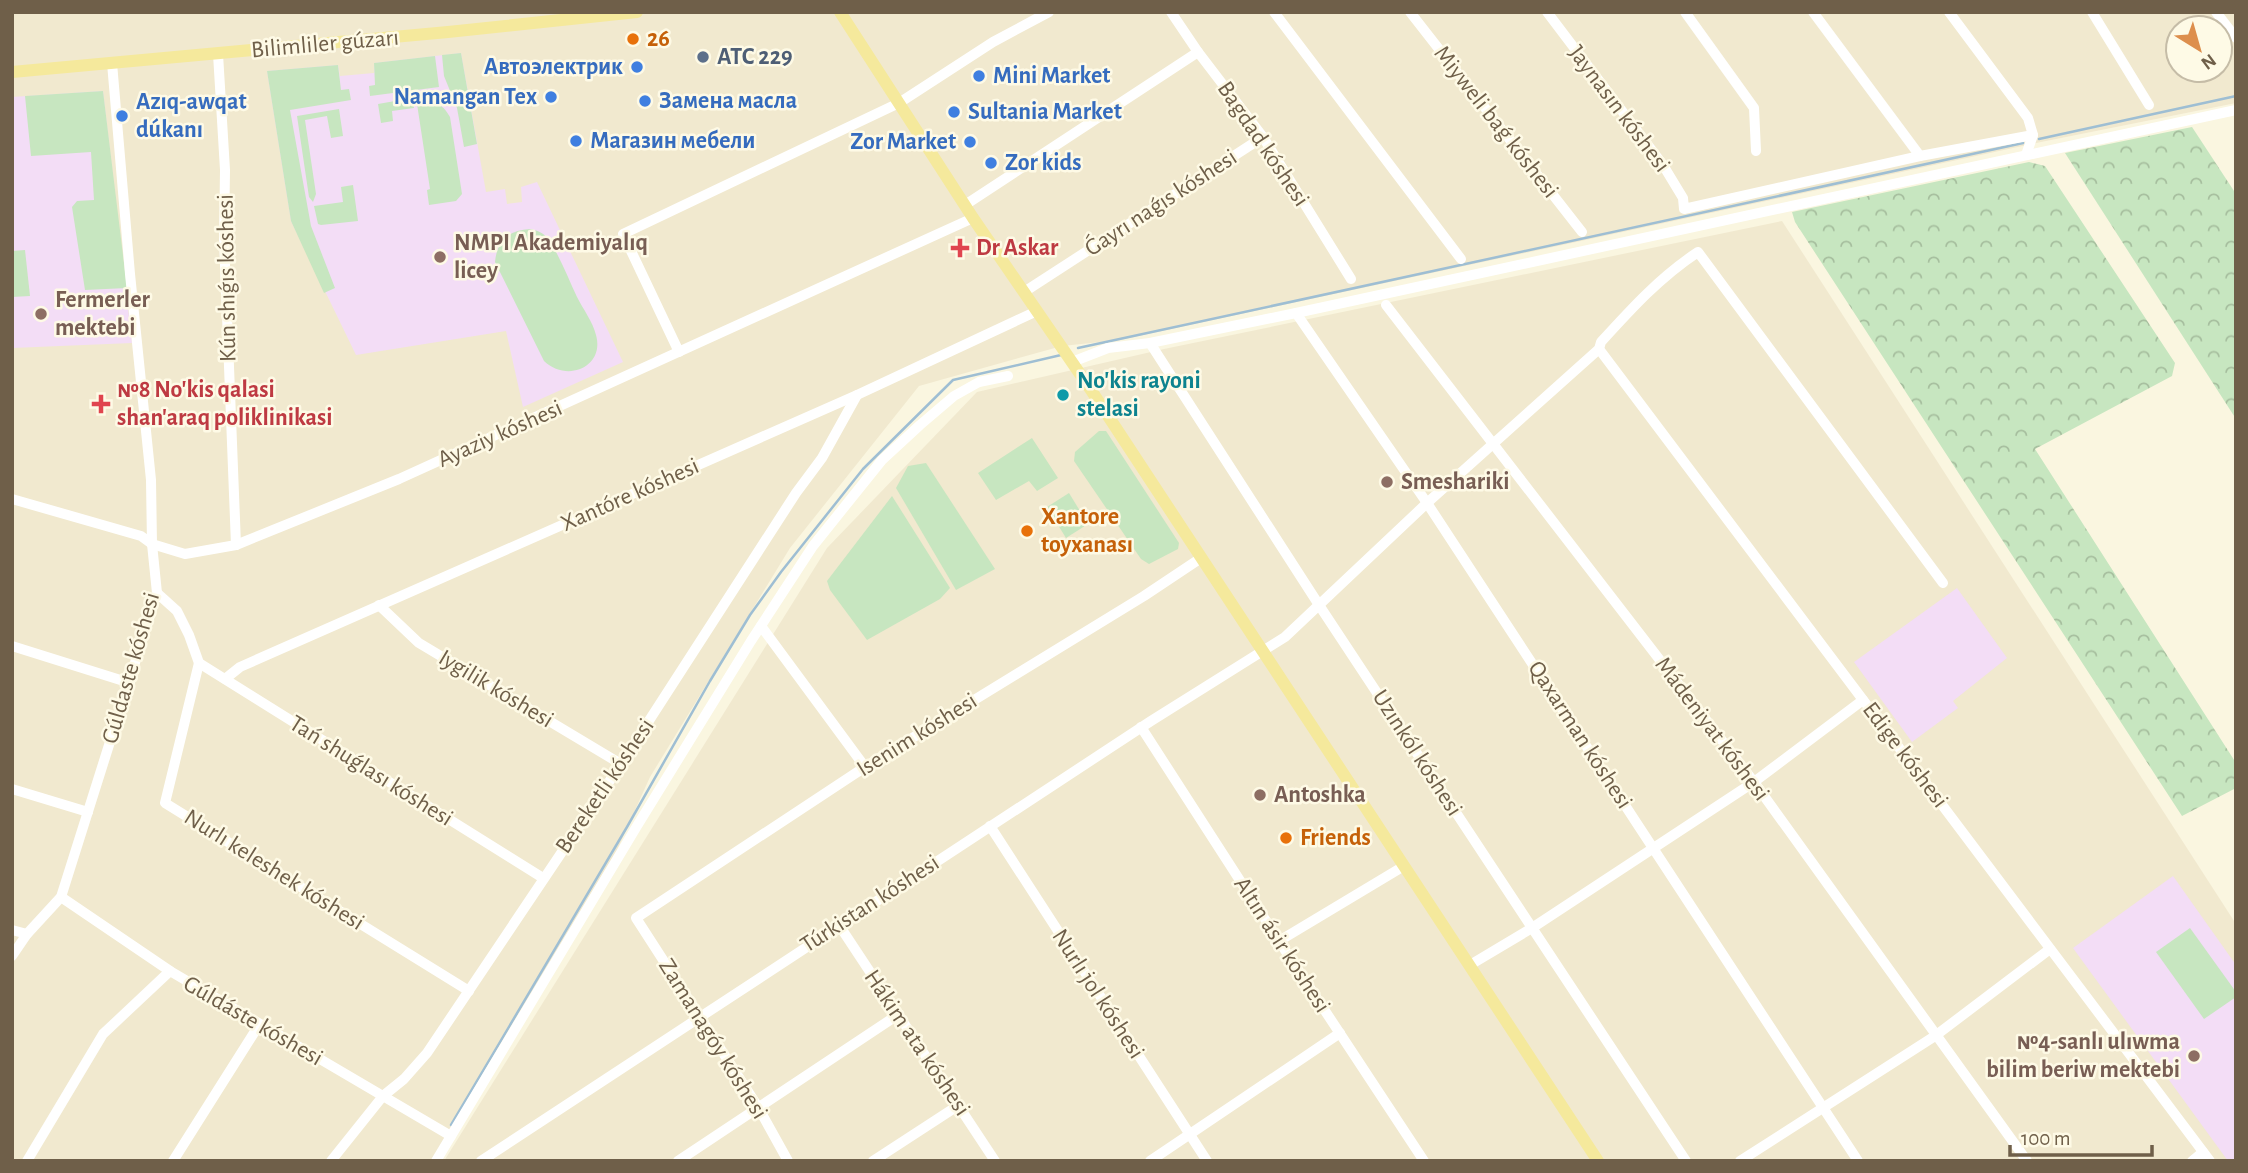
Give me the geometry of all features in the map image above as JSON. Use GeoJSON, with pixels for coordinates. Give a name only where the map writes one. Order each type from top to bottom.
{"type":"FeatureCollection","features":[{"type":"Feature","properties":{"kind":"main road","name":"Bilimliler gúzarı"},"geometry":{"type":"LineString","coordinates":[[12,72],[638,12]]}},
{"type":"Feature","properties":{"kind":"main road"},"geometry":{"type":"LineString","coordinates":[[840,12],[973,218],[1072,362],[1598,1161]]}},
{"type":"Feature","properties":{"kind":"street"},"geometry":{"type":"LineString","coordinates":[[679,352],[623,234],[899,103],[993,42],[1049,12]]}},
{"type":"Feature","properties":{"kind":"street","name":"Bagdad kóshesi"},"geometry":{"type":"LineString","coordinates":[[1171,12],[1198,52],[1264,137],[1350,279]]}},
{"type":"Feature","properties":{"kind":"street"},"geometry":{"type":"LineString","coordinates":[[1274,12],[1461,259]]}},
{"type":"Feature","properties":{"kind":"street","name":"Miyweli baǵ kóshesi"},"geometry":{"type":"LineString","coordinates":[[1410,12],[1582,232]]}},
{"type":"Feature","properties":{"kind":"street","name":"Jaynasın kóshesi"},"geometry":{"type":"LineString","coordinates":[[1547,12],[1662,165],[1683,198],[1684,209],[1920,156]]}},
{"type":"Feature","properties":{"kind":"street"},"geometry":{"type":"LineString","coordinates":[[1685,12],[1754,108],[1756,151]]}},
{"type":"Feature","properties":{"kind":"street"},"geometry":{"type":"LineString","coordinates":[[1813,12],[1920,156],[2033,135]]}},
{"type":"Feature","properties":{"kind":"street"},"geometry":{"type":"LineString","coordinates":[[1949,12],[2028,118],[2033,135],[2026,155]]}},
{"type":"Feature","properties":{"kind":"street"},"geometry":{"type":"LineString","coordinates":[[2092,12],[2149,105]]}},
{"type":"Feature","properties":{"kind":"street"},"geometry":{"type":"LineString","coordinates":[[2216,12],[2236,38]]}},
{"type":"Feature","properties":{"kind":"street"},"geometry":{"type":"LineString","coordinates":[[965,205],[1198,52]]}},
{"type":"Feature","properties":{"kind":"street","name":"Kún shıǵıs kóshesi"},"geometry":{"type":"LineString","coordinates":[[218,54],[225,170],[224,239],[236,545]]}},
{"type":"Feature","properties":{"kind":"street","name":"Gúldaste kóshesi"},"geometry":{"type":"LineString","coordinates":[[12,957],[27,934],[61,897],[157,593],[152,544],[151,480],[112,63]]}},
{"type":"Feature","properties":{"kind":"street"},"geometry":{"type":"LineString","coordinates":[[1072,362],[1108,348],[1150,343],[1296,313],[2236,110]]}},
{"type":"Feature","properties":{"kind":"street","name":"Ǵayrı naǵıs kóshesi"},"geometry":{"type":"LineString","coordinates":[[1024,292],[1264,137]]}},
{"type":"Feature","properties":{"kind":"street","name":"Ayaziy kóshesi"},"geometry":{"type":"LineString","coordinates":[[12,499],[141,536],[152,544],[185,554],[236,545],[399,479],[973,218]]}},
{"type":"Feature","properties":{"kind":"street","name":"Túrkistan kóshesi"},"geometry":{"type":"LineString","coordinates":[[481,1161],[1141,727],[1285,637],[1427,503],[1599,349],[1601,342],[1639,300],[1674,268],[1698,253],[1943,583]]}},
{"type":"Feature","properties":{"kind":"street","name":"Mádeniyat kóshesi"},"geometry":{"type":"LineString","coordinates":[[1386,305],[1754,782],[2027,1161]]}},
{"type":"Feature","properties":{"kind":"street","name":"Xantóre kóshesi"},"geometry":{"type":"LineString","coordinates":[[225,679],[240,667],[857,395],[1037,311]]}},
{"type":"Feature","properties":{"kind":"street","name":"Qaxarman kóshesi"},"geometry":{"type":"LineString","coordinates":[[1296,313],[1427,503],[1858,1161]]}},
{"type":"Feature","properties":{"kind":"street","name":"Uzınkól kóshesi"},"geometry":{"type":"LineString","coordinates":[[1150,343],[1319,605],[1686,1161]]}},
{"type":"Feature","properties":{"kind":"street","name":"Edige kóshesi"},"geometry":{"type":"LineString","coordinates":[[1599,349],[2207,1156]]}},
{"type":"Feature","properties":{"kind":"street"},"geometry":{"type":"LineString","coordinates":[[440,1159],[451,1136],[645,814],[813,546],[882,460],[954,396],[979,382],[1007,376]]}},
{"type":"Feature","properties":{"kind":"street","name":"Bereketli kóshesi"},"geometry":{"type":"LineString","coordinates":[[331,1161],[383,1096],[404,1079],[427,1053],[621,764],[796,492],[822,458],[857,395]]}},
{"type":"Feature","properties":{"kind":"street","name":"Isenim kóshesi"},"geometry":{"type":"LineString","coordinates":[[636,918],[865,767],[1144,596],[1201,558]]}},
{"type":"Feature","properties":{"kind":"street"},"geometry":{"type":"LineString","coordinates":[[157,593],[177,611],[199,663]]}},
{"type":"Feature","properties":{"kind":"street","name":"Iygilik kóshesi"},"geometry":{"type":"LineString","coordinates":[[379,605],[419,643],[621,764]]}},
{"type":"Feature","properties":{"kind":"street"},"geometry":{"type":"LineString","coordinates":[[761,626],[865,767]]}},
{"type":"Feature","properties":{"kind":"street"},"geometry":{"type":"LineString","coordinates":[[12,646],[130,683]]}},
{"type":"Feature","properties":{"kind":"street","name":"Tań shuǵlası kóshesi"},"geometry":{"type":"LineString","coordinates":[[199,663],[543,878]]}},
{"type":"Feature","properties":{"kind":"street","name":"Nurlı keleshek kóshesi"},"geometry":{"type":"LineString","coordinates":[[199,663],[165,803],[469,991]]}},
{"type":"Feature","properties":{"kind":"street"},"geometry":{"type":"LineString","coordinates":[[1470,965],[1532,928],[1754,782],[1863,700]]}},
{"type":"Feature","properties":{"kind":"street","name":"Altın ásir kóshesi"},"geometry":{"type":"LineString","coordinates":[[1141,727],[1424,1161]]}},
{"type":"Feature","properties":{"kind":"street"},"geometry":{"type":"LineString","coordinates":[[12,789],[88,812]]}},
{"type":"Feature","properties":{"kind":"street","name":"Nurlı jol kóshesi"},"geometry":{"type":"LineString","coordinates":[[990,826],[1207,1161]]}},
{"type":"Feature","properties":{"kind":"street"},"geometry":{"type":"LineString","coordinates":[[1279,941],[1404,866]]}},
{"type":"Feature","properties":{"kind":"street","name":"Gúldáste kóshesi"},"geometry":{"type":"LineString","coordinates":[[61,897],[170,971],[451,1136]]}},
{"type":"Feature","properties":{"kind":"street","name":"Zamanagóy kóshesi"},"geometry":{"type":"LineString","coordinates":[[636,918],[758,1107],[788,1161]]}},
{"type":"Feature","properties":{"kind":"street","name":"Hákim ata kóshesi"},"geometry":{"type":"LineString","coordinates":[[839,925],[995,1161]]}},
{"type":"Feature","properties":{"kind":"street"},"geometry":{"type":"LineString","coordinates":[[12,930],[27,934]]}},
{"type":"Feature","properties":{"kind":"street"},"geometry":{"type":"LineString","coordinates":[[1740,1161],[1935,1036],[2050,949]]}},
{"type":"Feature","properties":{"kind":"street"},"geometry":{"type":"LineString","coordinates":[[27,1161],[103,1034],[170,971]]}},
{"type":"Feature","properties":{"kind":"street"},"geometry":{"type":"LineString","coordinates":[[678,1161],[899,1014]]}},
{"type":"Feature","properties":{"kind":"street"},"geometry":{"type":"LineString","coordinates":[[173,1161],[259,1025]]}},
{"type":"Feature","properties":{"kind":"street"},"geometry":{"type":"LineString","coordinates":[[1150,1161],[1340,1033]]}},
{"type":"Feature","properties":{"kind":"street"},"geometry":{"type":"LineString","coordinates":[[873,1161],[959,1105]]}},
{"type":"Feature","properties":{"kind":"street"},"geometry":{"type":"LineString","coordinates":[[2192,1161],[2207,1156]]}},
{"type":"Feature","properties":{"kind":"shaded area"},"geometry":{"type":"Polygon","coordinates":[[[12,12],[2236,12],[2236,103],[2041,142],[1120,340],[1062,346],[919,386],[790,548],[650,777],[617,850],[432,1161],[12,1161],[12,12]]]}},
{"type":"Feature","properties":{"kind":"shaded area","name":"NMPI Akademiyalıq licey"},"geometry":{"type":"Polygon","coordinates":[[[461,53],[486,192],[505,189],[507,204],[522,202],[521,187],[537,182],[623,362],[523,407],[506,331],[356,355],[291,221],[267,71],[338,65],[340,76],[374,73],[374,63],[461,53]]]}},
{"type":"Feature","properties":{"kind":"shaded area"},"geometry":{"type":"Polygon","coordinates":[[[103,91],[132,343],[12,348],[12,97],[103,91]]]}},
{"type":"Feature","properties":{"kind":"shaded area"},"geometry":{"type":"Polygon","coordinates":[[[1782,221],[2236,924],[2236,1161],[444,1161],[827,548],[977,392],[1164,349],[1782,221]]]}},
{"type":"Feature","properties":{"kind":"shaded area"},"geometry":{"type":"Polygon","coordinates":[[[1957,588],[2007,658],[1953,701],[1958,708],[1912,742],[1854,662],[1957,588]]]}},
{"type":"Feature","properties":{"kind":"shaded area","name":"№4-sanlı ulıwma bilim beriw mektebi"},"geometry":{"type":"Polygon","coordinates":[[[2173,876],[2236,965],[2236,1161],[2228,1161],[2073,948],[2173,876]]]}},
{"type":"Feature","properties":{"kind":"green space"},"geometry":{"type":"Polygon","coordinates":[[[461,53],[477,144],[464,147],[457,108],[444,76],[442,55],[461,53]]]}},
{"type":"Feature","properties":{"kind":"green space"},"geometry":{"type":"Polygon","coordinates":[[[435,56],[439,87],[370,96],[369,86],[375,85],[374,63],[435,56]]]}},
{"type":"Feature","properties":{"kind":"green space"},"geometry":{"type":"Polygon","coordinates":[[[338,65],[341,90],[349,89],[351,100],[290,110],[311,226],[335,288],[324,293],[291,221],[267,71],[338,65]]]}},
{"type":"Feature","properties":{"kind":"green space"},"geometry":{"type":"Polygon","coordinates":[[[103,91],[127,288],[85,290],[72,207],[77,201],[94,200],[91,152],[31,156],[25,96],[103,91]]]}},
{"type":"Feature","properties":{"kind":"green space"},"geometry":{"type":"Polygon","coordinates":[[[412,98],[414,108],[392,111],[393,121],[381,123],[378,104],[412,98]]]}},
{"type":"Feature","properties":{"kind":"green space"},"geometry":{"type":"Polygon","coordinates":[[[428,102],[441,106],[450,117],[462,194],[456,201],[429,205],[427,190],[430,189],[417,104],[428,102]]]}},
{"type":"Feature","properties":{"kind":"green space"},"geometry":{"type":"Polygon","coordinates":[[[339,109],[343,136],[331,138],[327,116],[305,120],[316,194],[313,202],[309,197],[297,116],[339,109]]]}},
{"type":"Feature","properties":{"kind":"green space"},"geometry":{"type":"Polygon","coordinates":[[[2192,127],[2236,194],[2236,419],[2065,153],[2192,127]]]}},
{"type":"Feature","properties":{"kind":"green space"},"geometry":{"type":"Polygon","coordinates":[[[2029,162],[2045,166],[2175,363],[2172,376],[2035,449],[2236,763],[2236,788],[2182,816],[1795,222],[1792,212],[2029,162]]]}},
{"type":"Feature","properties":{"kind":"green space"},"geometry":{"type":"Polygon","coordinates":[[[353,185],[358,221],[318,224],[314,206],[343,202],[341,187],[353,185]]]}},
{"type":"Feature","properties":{"kind":"green space"},"geometry":{"type":"Polygon","coordinates":[[[530,229],[542,233],[552,246],[595,330],[595,356],[582,368],[563,371],[544,361],[495,262],[498,248],[505,238],[530,229]]]}},
{"type":"Feature","properties":{"kind":"green space"},"geometry":{"type":"Polygon","coordinates":[[[25,250],[30,296],[12,297],[12,251],[25,250]]]}},
{"type":"Feature","properties":{"kind":"green space"},"geometry":{"type":"Polygon","coordinates":[[[1099,431],[1106,431],[1179,543],[1178,549],[1149,564],[1141,559],[1074,461],[1075,452],[1099,431]]]}},
{"type":"Feature","properties":{"kind":"green space"},"geometry":{"type":"Polygon","coordinates":[[[1032,438],[1058,478],[1037,491],[1029,481],[996,500],[978,473],[1032,438]]]}},
{"type":"Feature","properties":{"kind":"green space"},"geometry":{"type":"Polygon","coordinates":[[[926,463],[995,569],[956,590],[896,488],[908,466],[926,463]]]}},
{"type":"Feature","properties":{"kind":"green space"},"geometry":{"type":"Polygon","coordinates":[[[1069,493],[1088,524],[1066,538],[1047,507],[1069,493]]]}},
{"type":"Feature","properties":{"kind":"green space"},"geometry":{"type":"Polygon","coordinates":[[[892,496],[950,588],[940,599],[867,640],[830,590],[827,581],[892,496]]]}},
{"type":"Feature","properties":{"kind":"green space"},"geometry":{"type":"Polygon","coordinates":[[[2190,928],[2236,992],[2236,997],[2204,1019],[2156,952],[2190,928]]]}},
{"type":"Feature","properties":{"kind":"waterway"},"geometry":{"type":"LineString","coordinates":[[2039,139],[2236,96]]}},
{"type":"Feature","properties":{"kind":"waterway"},"geometry":{"type":"LineString","coordinates":[[1078,348],[2023,143]]}},
{"type":"Feature","properties":{"kind":"waterway"},"geometry":{"type":"LineString","coordinates":[[451,1125],[710,681],[750,615],[781,572],[863,469],[953,380],[1061,355]]}},
{"type":"Feature","properties":{"kind":"place","name":"26"},"geometry":{"type":"Point","coordinates":[633,39]}},
{"type":"Feature","properties":{"kind":"place","name":"АТС 229"},"geometry":{"type":"Point","coordinates":[703,57]}},
{"type":"Feature","properties":{"kind":"place","name":"Автоэлектрик"},"geometry":{"type":"Point","coordinates":[637,67]}},
{"type":"Feature","properties":{"kind":"place","name":"Mini Market"},"geometry":{"type":"Point","coordinates":[979,76]}},
{"type":"Feature","properties":{"kind":"place","name":"Namangan Tex"},"geometry":{"type":"Point","coordinates":[551,97]}},
{"type":"Feature","properties":{"kind":"place","name":"Замена масла"},"geometry":{"type":"Point","coordinates":[645,101]}},
{"type":"Feature","properties":{"kind":"place","name":"Sultania Market"},"geometry":{"type":"Point","coordinates":[954,112]}},
{"type":"Feature","properties":{"kind":"place","name":"Azıq-awqat dúkanı"},"geometry":{"type":"Point","coordinates":[122,116]}},
{"type":"Feature","properties":{"kind":"place","name":"Магазин мебели"},"geometry":{"type":"Point","coordinates":[576,141]}},
{"type":"Feature","properties":{"kind":"place","name":"Zor Market"},"geometry":{"type":"Point","coordinates":[970,142]}},
{"type":"Feature","properties":{"kind":"place","name":"Zor kids"},"geometry":{"type":"Point","coordinates":[991,163]}},
{"type":"Feature","properties":{"kind":"place","name":"Dr Askar"},"geometry":{"type":"Point","coordinates":[960,248]}},
{"type":"Feature","properties":{"kind":"place","name":"NMPI Akademiyalıq licey"},"geometry":{"type":"Point","coordinates":[440,257]}},
{"type":"Feature","properties":{"kind":"place","name":"Fermerler mektebi"},"geometry":{"type":"Point","coordinates":[41,314]}},
{"type":"Feature","properties":{"kind":"place","name":"No'kis rayoni stelasi"},"geometry":{"type":"Point","coordinates":[1063,395]}},
{"type":"Feature","properties":{"kind":"place","name":"№8 No'kis qalasi shan'araq poliklinikasi"},"geometry":{"type":"Point","coordinates":[101,404]}},
{"type":"Feature","properties":{"kind":"place","name":"Smeshariki"},"geometry":{"type":"Point","coordinates":[1387,482]}},
{"type":"Feature","properties":{"kind":"place","name":"Xantore toyxanası"},"geometry":{"type":"Point","coordinates":[1027,531]}},
{"type":"Feature","properties":{"kind":"place","name":"Antoshka"},"geometry":{"type":"Point","coordinates":[1260,795]}},
{"type":"Feature","properties":{"kind":"place","name":"Friends"},"geometry":{"type":"Point","coordinates":[1286,838]}},
{"type":"Feature","properties":{"kind":"place","name":"№4-sanlı ulıwma bilim beriw mektebi"},"geometry":{"type":"Point","coordinates":[2194,1056]}}]}
